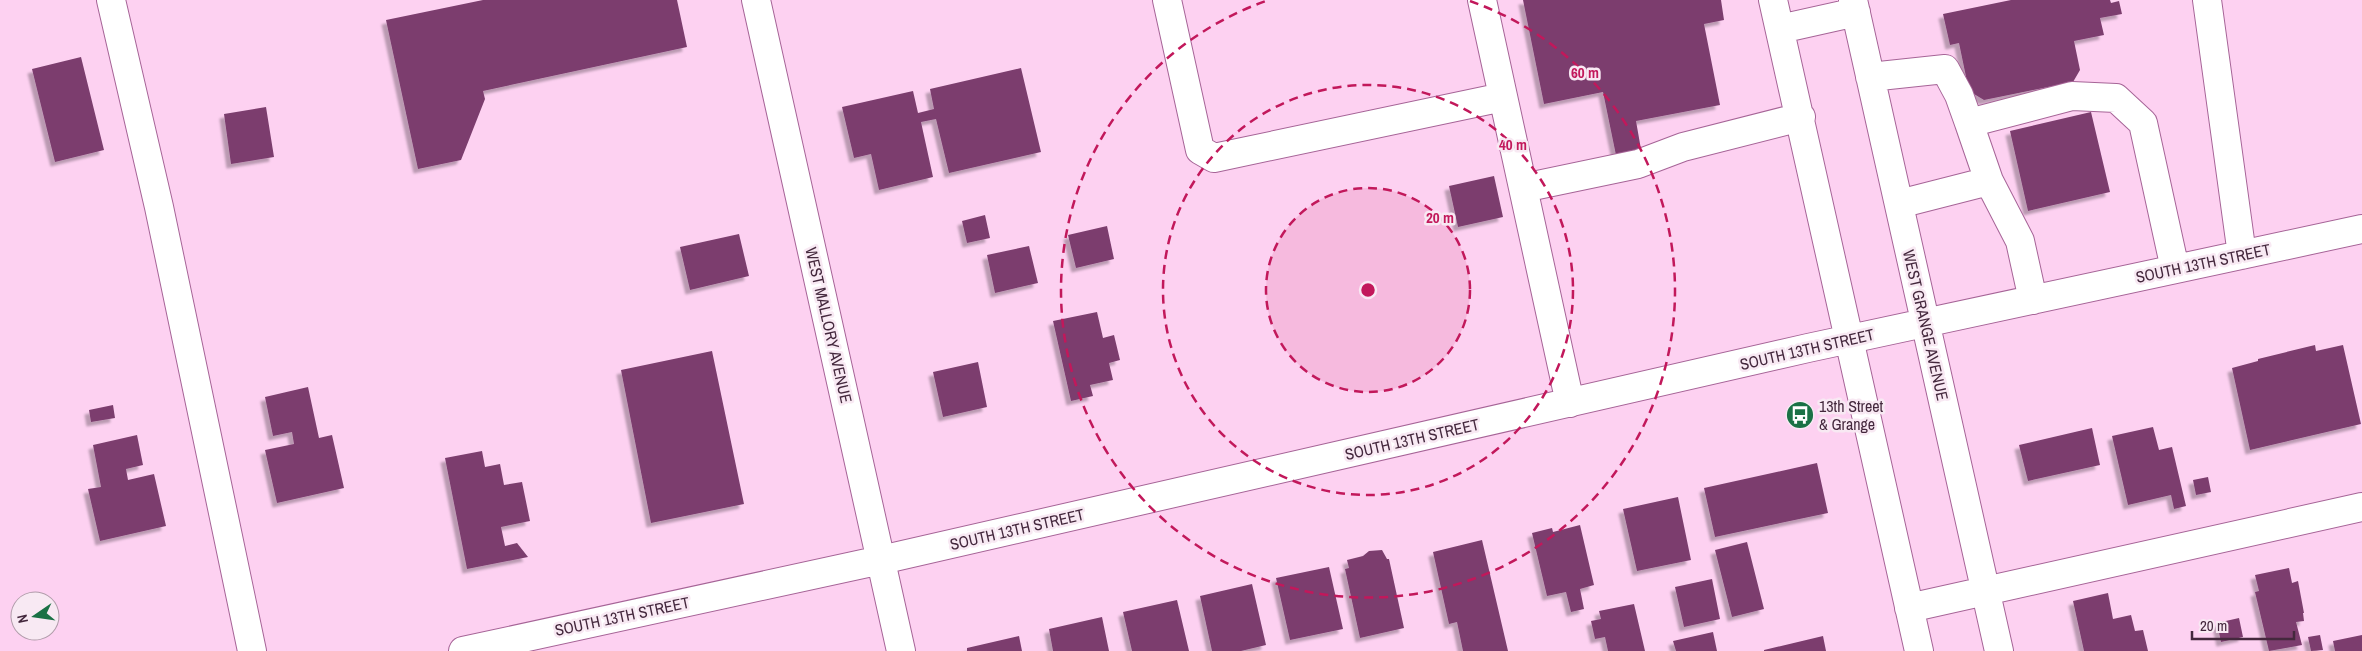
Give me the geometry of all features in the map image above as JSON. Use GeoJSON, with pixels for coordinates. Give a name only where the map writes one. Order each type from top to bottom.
{"type":"FeatureCollection","features":[{"type":"Feature","properties":{"kind":"street"},"geometry":{"type":"LineString","coordinates":[[111,0],[159,207],[252,651]]}},
{"type":"Feature","properties":{"kind":"street","name":"WEST MALLORY AVENUE"},"geometry":{"type":"LineString","coordinates":[[756,0],[901,651]]}},
{"type":"Feature","properties":{"kind":"street"},"geometry":{"type":"LineString","coordinates":[[1167,0],[1200,150],[1214,158],[1503,97]]}},
{"type":"Feature","properties":{"kind":"street"},"geometry":{"type":"LineString","coordinates":[[1482,0],[1570,403]]}},
{"type":"Feature","properties":{"kind":"street"},"geometry":{"type":"LineString","coordinates":[[1773,0],[1919,651]]}},
{"type":"Feature","properties":{"kind":"street"},"geometry":{"type":"LineString","coordinates":[[2207,0],[2242,254]]}},
{"type":"Feature","properties":{"kind":"street"},"geometry":{"type":"LineString","coordinates":[[1780,29],[1854,6]]}},
{"type":"Feature","properties":{"kind":"street","name":"WEST GRANGE AVENUE"},"geometry":{"type":"LineString","coordinates":[[1854,6],[1999,651]]}},
{"type":"Feature","properties":{"kind":"street"},"geometry":{"type":"LineString","coordinates":[[1870,77],[1945,69],[1959,95],[1989,181],[2020,241],[2033,300]]}},
{"type":"Feature","properties":{"kind":"street"},"geometry":{"type":"LineString","coordinates":[[1969,123],[2072,96],[2116,98],[2143,123],[2175,269]]}},
{"type":"Feature","properties":{"kind":"street"},"geometry":{"type":"LineString","coordinates":[[1523,188],[1638,164],[1683,148],[1800,117]]}},
{"type":"Feature","properties":{"kind":"street"},"geometry":{"type":"LineString","coordinates":[[1899,204],[1989,181]]}},
{"type":"Feature","properties":{"kind":"street","name":"SOUTH 13TH STREET"},"geometry":{"type":"LineString","coordinates":[[463,651],[881,560],[1850,339],[2362,229]]}},
{"type":"Feature","properties":{"kind":"street"},"geometry":{"type":"LineString","coordinates":[[1909,608],[2362,507]]}},
{"type":"Feature","properties":{"kind":"building"},"geometry":{"type":"Polygon","coordinates":[[[483,0],[677,0],[687,47],[483,91],[485,99],[461,160],[418,169],[386,20],[483,0]]]}},
{"type":"Feature","properties":{"kind":"building"},"geometry":{"type":"Polygon","coordinates":[[[1523,0],[1721,0],[1724,20],[1704,24],[1720,105],[1636,121],[1642,155],[1617,160],[1603,92],[1544,104],[1523,0]]]}},
{"type":"Feature","properties":{"kind":"building"},"geometry":{"type":"Polygon","coordinates":[[[2011,0],[2110,0],[2111,3],[2119,1],[2122,14],[2100,18],[2104,35],[2074,41],[2080,70],[2073,82],[1984,100],[1969,91],[1959,43],[1950,45],[1943,14],[2011,0]]]}},
{"type":"Feature","properties":{"kind":"building"},"geometry":{"type":"Polygon","coordinates":[[[81,57],[104,150],[55,162],[32,69],[81,57]]]}},
{"type":"Feature","properties":{"kind":"building"},"geometry":{"type":"Polygon","coordinates":[[[1021,68],[1041,152],[949,173],[936,119],[921,122],[933,177],[879,190],[871,154],[854,158],[842,107],[913,91],[918,113],[934,109],[930,89],[1021,68]]]}},
{"type":"Feature","properties":{"kind":"building"},"geometry":{"type":"Polygon","coordinates":[[[266,107],[274,157],[231,164],[224,114],[266,107]]]}},
{"type":"Feature","properties":{"kind":"building"},"geometry":{"type":"Polygon","coordinates":[[[2091,112],[2110,192],[2028,211],[2010,131],[2091,112]]]}},
{"type":"Feature","properties":{"kind":"building"},"geometry":{"type":"Polygon","coordinates":[[[1494,176],[1503,217],[1458,227],[1449,186],[1494,176]]]}},
{"type":"Feature","properties":{"kind":"building"},"geometry":{"type":"Polygon","coordinates":[[[985,215],[990,238],[967,243],[962,221],[985,215]]]}},
{"type":"Feature","properties":{"kind":"building"},"geometry":{"type":"Polygon","coordinates":[[[1107,226],[1114,259],[1076,268],[1068,235],[1107,226]]]}},
{"type":"Feature","properties":{"kind":"building"},"geometry":{"type":"Polygon","coordinates":[[[739,234],[749,276],[690,290],[680,247],[739,234]]]}},
{"type":"Feature","properties":{"kind":"building"},"geometry":{"type":"Polygon","coordinates":[[[1029,246],[1038,283],[995,293],[987,255],[1029,246]]]}},
{"type":"Feature","properties":{"kind":"building"},"geometry":{"type":"Polygon","coordinates":[[[1097,312],[1103,338],[1114,335],[1120,360],[1109,363],[1113,380],[1090,385],[1093,396],[1071,401],[1053,321],[1097,312]]]}},
{"type":"Feature","properties":{"kind":"building"},"geometry":{"type":"Polygon","coordinates":[[[2315,345],[2316,351],[2343,345],[2361,424],[2250,450],[2232,368],[2258,361],[2258,359],[2315,345]]]}},
{"type":"Feature","properties":{"kind":"building"},"geometry":{"type":"Polygon","coordinates":[[[712,351],[744,504],[651,523],[621,370],[712,351]]]}},
{"type":"Feature","properties":{"kind":"building"},"geometry":{"type":"Polygon","coordinates":[[[978,362],[987,407],[943,417],[933,372],[978,362]]]}},
{"type":"Feature","properties":{"kind":"building"},"geometry":{"type":"Polygon","coordinates":[[[308,387],[319,438],[332,435],[344,488],[277,503],[265,450],[294,444],[292,432],[273,436],[265,397],[308,387]]]}},
{"type":"Feature","properties":{"kind":"building"},"geometry":{"type":"Polygon","coordinates":[[[113,405],[115,418],[91,422],[89,410],[113,405]]]}},
{"type":"Feature","properties":{"kind":"building"},"geometry":{"type":"Polygon","coordinates":[[[2153,427],[2159,450],[2172,447],[2186,506],[2174,509],[2171,495],[2128,505],[2112,436],[2153,427]]]}},
{"type":"Feature","properties":{"kind":"building"},"geometry":{"type":"Polygon","coordinates":[[[2092,428],[2100,465],[2028,481],[2019,445],[2092,428]]]}},
{"type":"Feature","properties":{"kind":"building"},"geometry":{"type":"Polygon","coordinates":[[[137,435],[143,465],[126,469],[128,480],[154,474],[166,526],[100,541],[88,489],[101,487],[93,445],[137,435]]]}},
{"type":"Feature","properties":{"kind":"building"},"geometry":{"type":"Polygon","coordinates":[[[482,451],[485,467],[500,464],[504,485],[522,482],[530,521],[501,527],[505,546],[517,543],[528,557],[467,569],[445,458],[482,451]]]}},
{"type":"Feature","properties":{"kind":"building"},"geometry":{"type":"Polygon","coordinates":[[[1817,463],[1828,513],[1715,537],[1704,488],[1817,463]]]}},
{"type":"Feature","properties":{"kind":"building"},"geometry":{"type":"Polygon","coordinates":[[[2208,477],[2211,492],[2196,495],[2193,480],[2208,477]]]}},
{"type":"Feature","properties":{"kind":"building"},"geometry":{"type":"Polygon","coordinates":[[[1678,497],[1691,560],[1637,571],[1623,509],[1678,497]]]}},
{"type":"Feature","properties":{"kind":"building"},"geometry":{"type":"Polygon","coordinates":[[[1580,525],[1594,585],[1580,589],[1584,609],[1571,612],[1566,592],[1547,596],[1532,533],[1552,528],[1553,532],[1580,525]]]}},
{"type":"Feature","properties":{"kind":"building"},"geometry":{"type":"Polygon","coordinates":[[[1482,540],[1508,651],[1463,651],[1457,622],[1449,624],[1433,552],[1482,540]]]}},
{"type":"Feature","properties":{"kind":"building"},"geometry":{"type":"Polygon","coordinates":[[[1747,542],[1764,609],[1732,617],[1715,550],[1747,542]]]}},
{"type":"Feature","properties":{"kind":"building"},"geometry":{"type":"Polygon","coordinates":[[[1382,550],[1387,559],[1389,559],[1404,628],[1360,638],[1345,569],[1349,568],[1347,560],[1363,556],[1369,551],[1382,550]]]}},
{"type":"Feature","properties":{"kind":"building"},"geometry":{"type":"Polygon","coordinates":[[[1329,567],[1343,629],[1290,640],[1276,578],[1329,567]]]}},
{"type":"Feature","properties":{"kind":"building"},"geometry":{"type":"Polygon","coordinates":[[[2289,568],[2292,583],[2298,581],[2304,613],[2304,621],[2296,622],[2302,645],[2269,651],[2255,592],[2259,591],[2255,575],[2289,568]]]}},
{"type":"Feature","properties":{"kind":"building"},"geometry":{"type":"Polygon","coordinates":[[[1712,579],[1720,619],[1684,627],[1675,587],[1712,579]]]}},
{"type":"Feature","properties":{"kind":"building"},"geometry":{"type":"Polygon","coordinates":[[[1252,584],[1266,645],[1241,651],[1212,651],[1200,596],[1252,584]]]}},
{"type":"Feature","properties":{"kind":"building"},"geometry":{"type":"Polygon","coordinates":[[[2108,593],[2113,619],[2131,615],[2135,631],[2143,630],[2148,651],[2084,651],[2073,601],[2108,593]]]}},
{"type":"Feature","properties":{"kind":"building"},"geometry":{"type":"Polygon","coordinates":[[[1177,600],[1189,651],[1132,651],[1123,612],[1177,600]]]}},
{"type":"Feature","properties":{"kind":"building"},"geometry":{"type":"Polygon","coordinates":[[[1634,604],[1645,651],[1608,651],[1605,637],[1595,639],[1591,621],[1601,619],[1599,611],[1634,604]]]}},
{"type":"Feature","properties":{"kind":"building"},"geometry":{"type":"Polygon","coordinates":[[[1102,617],[1109,651],[1053,651],[1049,629],[1102,617]]]}},
{"type":"Feature","properties":{"kind":"building"},"geometry":{"type":"Polygon","coordinates":[[[2239,618],[2243,637],[2221,642],[2217,623],[2239,618]]]}},
{"type":"Feature","properties":{"kind":"building"},"geometry":{"type":"Polygon","coordinates":[[[1713,632],[1717,651],[1676,651],[1673,641],[1713,632]]]}},
{"type":"Feature","properties":{"kind":"building"},"geometry":{"type":"Polygon","coordinates":[[[2320,635],[2323,650],[2311,651],[2308,637],[2320,635]]]}},
{"type":"Feature","properties":{"kind":"building"},"geometry":{"type":"Polygon","coordinates":[[[2362,635],[2362,651],[2335,651],[2333,641],[2362,635]]]}},
{"type":"Feature","properties":{"kind":"building"},"geometry":{"type":"Polygon","coordinates":[[[1019,636],[1022,651],[967,651],[967,648],[1019,636]]]}},
{"type":"Feature","properties":{"kind":"building"},"geometry":{"type":"Polygon","coordinates":[[[1823,636],[1826,651],[1764,651],[1764,650],[1823,636]]]}},
{"type":"Feature","properties":{"kind":"place","name":"13th Street & Grange"},"geometry":{"type":"Point","coordinates":[1800,415]}}]}
